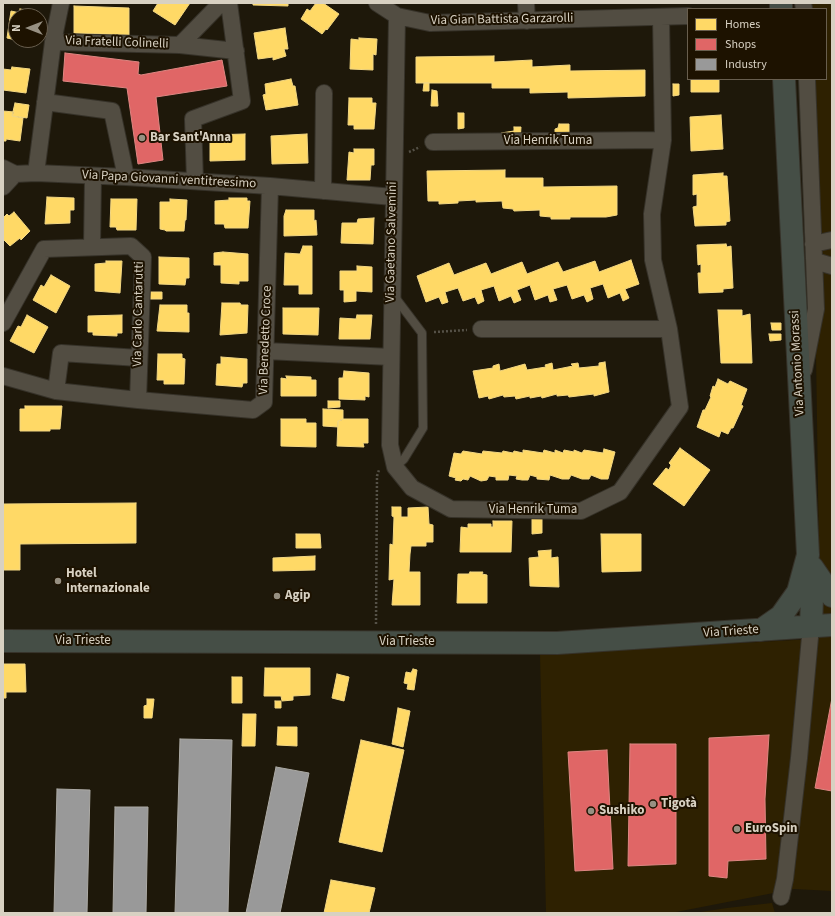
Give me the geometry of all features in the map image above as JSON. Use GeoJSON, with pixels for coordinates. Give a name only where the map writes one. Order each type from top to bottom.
{"type":"FeatureCollection","features":[{"type":"Feature","properties":{"kind":"main road","name":"Via Antonio Morassi"},"geometry":{"type":"LineString","coordinates":[[761,630],[781,616],[798,592],[811,562],[800,395],[784,80]]}},
{"type":"Feature","properties":{"kind":"main road"},"geometry":{"type":"LineString","coordinates":[[811,562],[832,596]]}},
{"type":"Feature","properties":{"kind":"main road"},"geometry":{"type":"LineString","coordinates":[[811,562],[822,626]]}},
{"type":"Feature","properties":{"kind":"main road","name":"Via Trieste"},"geometry":{"type":"LineString","coordinates":[[3,641],[557,643],[822,626]]}},
{"type":"Feature","properties":{"kind":"street"},"geometry":{"type":"LineString","coordinates":[[36,173],[45,102],[61,3]]}},
{"type":"Feature","properties":{"kind":"street","name":"Via Fratelli Colinelli"},"geometry":{"type":"LineString","coordinates":[[180,45],[221,3]]}},
{"type":"Feature","properties":{"kind":"street"},"geometry":{"type":"LineString","coordinates":[[195,182],[193,119],[242,101],[229,3]]}},
{"type":"Feature","properties":{"kind":"street","name":"Via Gian Battista Garzarolli"},"geometry":{"type":"LineString","coordinates":[[377,3],[396,16],[430,23],[527,21],[631,10],[661,16],[687,16]]}},
{"type":"Feature","properties":{"kind":"street"},"geometry":{"type":"LineString","coordinates":[[526,3],[527,21]]}},
{"type":"Feature","properties":{"kind":"street","name":"Via Gaetano Salvemini"},"geometry":{"type":"LineString","coordinates":[[395,467],[390,445],[396,16]]}},
{"type":"Feature","properties":{"kind":"street","name":"Via Henrik Tuma"},"geometry":{"type":"LineString","coordinates":[[395,467],[412,488],[451,509],[581,511],[620,492],[680,407],[669,329],[653,260],[652,214],[663,140],[661,16]]}},
{"type":"Feature","properties":{"kind":"street","name":"Via Fratelli Colinelli"},"geometry":{"type":"LineString","coordinates":[[54,42],[180,45],[236,51]]}},
{"type":"Feature","properties":{"kind":"street"},"geometry":{"type":"LineString","coordinates":[[800,395],[816,309],[806,80]]}},
{"type":"Feature","properties":{"kind":"street"},"geometry":{"type":"LineString","coordinates":[[323,191],[324,93]]}},
{"type":"Feature","properties":{"kind":"street"},"geometry":{"type":"LineString","coordinates":[[45,102],[112,111],[126,177]]}},
{"type":"Feature","properties":{"kind":"street","name":"Via Henrik Tuma"},"geometry":{"type":"LineString","coordinates":[[433,142],[663,140]]}},
{"type":"Feature","properties":{"kind":"street","name":"Via Papa Giovanni ventitreesimo"},"geometry":{"type":"LineString","coordinates":[[3,187],[9,171],[270,186],[393,197]]}},
{"type":"Feature","properties":{"kind":"street"},"geometry":{"type":"LineString","coordinates":[[92,247],[93,177]]}},
{"type":"Feature","properties":{"kind":"street","name":"Via Benedetto Croce"},"geometry":{"type":"LineString","coordinates":[[3,376],[56,391],[253,410],[264,402],[270,186]]}},
{"type":"Feature","properties":{"kind":"street"},"geometry":{"type":"LineString","coordinates":[[813,244],[832,240]]}},
{"type":"Feature","properties":{"kind":"street","name":"Via Carlo Cantarutti"},"geometry":{"type":"LineString","coordinates":[[3,323],[44,249],[131,246],[142,257],[138,400]]}},
{"type":"Feature","properties":{"kind":"street"},"geometry":{"type":"LineString","coordinates":[[814,261],[832,266]]}},
{"type":"Feature","properties":{"kind":"street"},"geometry":{"type":"LineString","coordinates":[[481,329],[669,329]]}},
{"type":"Feature","properties":{"kind":"street"},"geometry":{"type":"LineString","coordinates":[[266,351],[391,357]]}},
{"type":"Feature","properties":{"kind":"street"},"geometry":{"type":"LineString","coordinates":[[56,391],[61,353],[139,358]]}},
{"type":"Feature","properties":{"kind":"street"},"geometry":{"type":"LineString","coordinates":[[781,897],[785,879],[798,766],[822,626]]}},
{"type":"Feature","properties":{"kind":"lane"},"geometry":{"type":"LineString","coordinates":[[392,293],[422,333],[423,428],[404,459],[395,467]]}},
{"type":"Feature","properties":{"kind":"path"},"geometry":{"type":"LineString","coordinates":[[394,159],[433,142]]}},
{"type":"Feature","properties":{"kind":"path"},"geometry":{"type":"LineString","coordinates":[[422,333],[481,329]]}},
{"type":"Feature","properties":{"kind":"path"},"geometry":{"type":"LineString","coordinates":[[376,642],[377,476],[390,445]]}},
{"type":"Feature","properties":{"kind":"shaded area"},"geometry":{"type":"Polygon","coordinates":[[[811,3],[832,3],[832,891],[794,889],[671,913],[546,913],[540,654],[814,639],[819,556],[812,80],[827,80],[827,8],[811,8],[811,3]]]}},
{"type":"Feature","properties":{"kind":"shaded area"},"geometry":{"type":"Polygon","coordinates":[[[772,903],[775,913],[694,913],[727,908],[772,903]]]}},
{"type":"Feature","properties":{"kind":"building: Homes"},"geometry":{"type":"Polygon","coordinates":[[[158,3],[190,3],[175,25],[153,11],[158,3]]]}},
{"type":"Feature","properties":{"kind":"building: Homes"},"geometry":{"type":"Polygon","coordinates":[[[253,3],[288,3],[288,6],[253,5],[253,3]]]}},
{"type":"Feature","properties":{"kind":"building: Homes"},"geometry":{"type":"Polygon","coordinates":[[[316,3],[323,3],[339,14],[327,30],[326,29],[322,34],[301,19],[307,9],[310,11],[316,3]]]}},
{"type":"Feature","properties":{"kind":"building: Homes"},"geometry":{"type":"Polygon","coordinates":[[[74,6],[129,8],[129,35],[74,33],[74,6]]]}},
{"type":"Feature","properties":{"kind":"building: Homes"},"geometry":{"type":"Polygon","coordinates":[[[285,28],[288,49],[284,49],[286,56],[273,60],[273,57],[258,59],[254,33],[285,28]]]}},
{"type":"Feature","properties":{"kind":"building: Homes"},"geometry":{"type":"Polygon","coordinates":[[[359,38],[377,39],[376,55],[373,54],[373,70],[350,69],[351,39],[359,40],[359,38]]]}},
{"type":"Feature","properties":{"kind":"building: Homes"},"geometry":{"type":"Polygon","coordinates":[[[494,56],[494,62],[532,60],[532,67],[570,65],[570,71],[645,70],[645,96],[568,98],[568,92],[530,93],[530,88],[492,88],[492,83],[416,83],[416,57],[494,56]]]}},
{"type":"Feature","properties":{"kind":"building: Homes"},"geometry":{"type":"Polygon","coordinates":[[[12,67],[30,69],[26,93],[3,90],[3,69],[11,70],[12,67]]]}},
{"type":"Feature","properties":{"kind":"building: Homes"},"geometry":{"type":"Polygon","coordinates":[[[291,79],[293,86],[295,86],[298,105],[266,110],[263,95],[266,94],[265,84],[291,79]]]}},
{"type":"Feature","properties":{"kind":"building: Homes"},"geometry":{"type":"Polygon","coordinates":[[[691,80],[719,80],[719,92],[691,92],[691,80]]]}},
{"type":"Feature","properties":{"kind":"building: Homes"},"geometry":{"type":"Polygon","coordinates":[[[424,83],[429,83],[429,91],[423,91],[424,83]]]}},
{"type":"Feature","properties":{"kind":"building: Homes"},"geometry":{"type":"Polygon","coordinates":[[[673,84],[679,84],[679,95],[673,96],[673,84]]]}},
{"type":"Feature","properties":{"kind":"building: Homes"},"geometry":{"type":"Polygon","coordinates":[[[432,90],[437,91],[438,106],[431,106],[432,90]]]}},
{"type":"Feature","properties":{"kind":"building: Homes"},"geometry":{"type":"Polygon","coordinates":[[[349,98],[372,98],[372,103],[376,103],[374,129],[354,129],[354,125],[348,125],[349,98]]]}},
{"type":"Feature","properties":{"kind":"building: Homes"},"geometry":{"type":"Polygon","coordinates":[[[15,103],[29,105],[27,118],[12,116],[15,103]]]}},
{"type":"Feature","properties":{"kind":"building: Homes"},"geometry":{"type":"Polygon","coordinates":[[[3,111],[14,112],[12,116],[23,118],[20,141],[6,139],[6,141],[3,141],[3,111]]]}},
{"type":"Feature","properties":{"kind":"building: Homes"},"geometry":{"type":"Polygon","coordinates":[[[458,113],[464,113],[464,128],[458,129],[458,113]]]}},
{"type":"Feature","properties":{"kind":"building: Homes"},"geometry":{"type":"Polygon","coordinates":[[[721,115],[723,149],[691,151],[690,117],[721,115]]]}},
{"type":"Feature","properties":{"kind":"building: Homes"},"geometry":{"type":"Polygon","coordinates":[[[559,124],[569,124],[569,141],[555,141],[555,129],[558,128],[559,124]]]}},
{"type":"Feature","properties":{"kind":"building: Homes"},"geometry":{"type":"Polygon","coordinates":[[[514,127],[521,127],[520,142],[502,142],[501,133],[514,131],[514,127]]]}},
{"type":"Feature","properties":{"kind":"building: Homes"},"geometry":{"type":"Polygon","coordinates":[[[245,134],[245,160],[210,161],[210,135],[245,134]]]}},
{"type":"Feature","properties":{"kind":"building: Homes"},"geometry":{"type":"Polygon","coordinates":[[[307,134],[308,163],[272,164],[271,136],[307,134]]]}},
{"type":"Feature","properties":{"kind":"building: Homes"},"geometry":{"type":"Polygon","coordinates":[[[354,149],[374,149],[374,165],[371,165],[370,180],[347,180],[349,152],[354,153],[354,149]]]}},
{"type":"Feature","properties":{"kind":"building: Homes"},"geometry":{"type":"Polygon","coordinates":[[[505,170],[505,178],[543,178],[543,187],[617,186],[617,215],[606,217],[570,217],[570,219],[551,219],[551,217],[540,216],[540,210],[514,211],[513,209],[503,208],[502,201],[476,202],[476,200],[439,204],[439,201],[428,201],[427,171],[505,170]]]}},
{"type":"Feature","properties":{"kind":"building: Homes"},"geometry":{"type":"Polygon","coordinates":[[[723,173],[723,176],[727,176],[730,221],[726,222],[726,225],[695,226],[693,207],[697,206],[697,194],[693,195],[693,175],[723,173]]]}},
{"type":"Feature","properties":{"kind":"building: Homes"},"geometry":{"type":"Polygon","coordinates":[[[47,197],[74,198],[74,210],[70,210],[70,223],[45,224],[47,197]]]}},
{"type":"Feature","properties":{"kind":"building: Homes"},"geometry":{"type":"Polygon","coordinates":[[[229,198],[247,198],[247,201],[250,201],[248,228],[225,228],[224,224],[215,224],[215,201],[229,200],[229,198]]]}},
{"type":"Feature","properties":{"kind":"building: Homes"},"geometry":{"type":"Polygon","coordinates":[[[111,199],[137,199],[136,230],[117,230],[116,227],[110,227],[111,199]]]}},
{"type":"Feature","properties":{"kind":"building: Homes"},"geometry":{"type":"Polygon","coordinates":[[[170,199],[187,200],[184,231],[166,231],[160,229],[160,202],[170,202],[170,199]]]}},
{"type":"Feature","properties":{"kind":"building: Homes"},"geometry":{"type":"Polygon","coordinates":[[[286,210],[314,210],[314,221],[316,220],[317,235],[284,236],[284,216],[286,210]]]}},
{"type":"Feature","properties":{"kind":"building: Homes"},"geometry":{"type":"Polygon","coordinates":[[[14,212],[30,231],[21,240],[20,238],[10,246],[3,239],[3,218],[7,214],[9,216],[14,212]]]}},
{"type":"Feature","properties":{"kind":"building: Homes"},"geometry":{"type":"Polygon","coordinates":[[[374,218],[373,244],[341,243],[342,223],[357,223],[358,219],[374,218]]]}},
{"type":"Feature","properties":{"kind":"building: Homes"},"geometry":{"type":"Polygon","coordinates":[[[726,244],[727,247],[731,246],[733,288],[723,289],[723,292],[699,293],[698,273],[701,273],[701,264],[698,265],[697,245],[726,244]]]}},
{"type":"Feature","properties":{"kind":"building: Homes"},"geometry":{"type":"Polygon","coordinates":[[[303,246],[312,246],[312,294],[299,294],[299,285],[284,285],[285,253],[300,254],[303,246]]]}},
{"type":"Feature","properties":{"kind":"building: Homes"},"geometry":{"type":"Polygon","coordinates":[[[223,252],[248,254],[248,281],[239,281],[239,284],[221,283],[221,265],[214,265],[214,253],[223,252]]]}},
{"type":"Feature","properties":{"kind":"building: Homes"},"geometry":{"type":"Polygon","coordinates":[[[159,257],[189,258],[189,278],[186,278],[185,285],[159,284],[159,257]]]}},
{"type":"Feature","properties":{"kind":"building: Homes"},"geometry":{"type":"Polygon","coordinates":[[[631,260],[639,284],[625,289],[629,298],[623,301],[620,293],[608,298],[603,284],[590,288],[593,299],[587,302],[584,295],[572,299],[567,285],[553,289],[557,300],[550,302],[548,295],[535,300],[530,285],[517,290],[521,300],[514,303],[511,296],[499,301],[494,286],[481,290],[484,301],[478,304],[475,297],[463,301],[458,288],[445,292],[448,302],[442,304],[439,297],[426,302],[417,276],[449,263],[454,275],[486,263],[491,274],[522,262],[527,274],[558,262],[563,272],[595,261],[599,272],[631,260]]]}},
{"type":"Feature","properties":{"kind":"building: Homes"},"geometry":{"type":"Polygon","coordinates":[[[106,261],[122,261],[120,293],[95,291],[95,264],[106,263],[106,261]]]}},
{"type":"Feature","properties":{"kind":"building: Homes"},"geometry":{"type":"Polygon","coordinates":[[[357,266],[372,267],[372,292],[356,291],[356,301],[344,302],[344,290],[340,290],[340,271],[357,271],[357,266]]]}},
{"type":"Feature","properties":{"kind":"building: Homes"},"geometry":{"type":"Polygon","coordinates":[[[51,275],[70,286],[56,313],[33,300],[41,285],[44,287],[51,275]]]}},
{"type":"Feature","properties":{"kind":"building: Homes"},"geometry":{"type":"Polygon","coordinates":[[[150,292],[162,292],[162,299],[149,299],[150,292]]]}},
{"type":"Feature","properties":{"kind":"building: Homes"},"geometry":{"type":"Polygon","coordinates":[[[222,303],[240,303],[241,305],[248,305],[247,333],[220,335],[222,303]]]}},
{"type":"Feature","properties":{"kind":"building: Homes"},"geometry":{"type":"Polygon","coordinates":[[[160,305],[187,305],[187,313],[189,313],[189,332],[157,331],[160,305]]]}},
{"type":"Feature","properties":{"kind":"building: Homes"},"geometry":{"type":"Polygon","coordinates":[[[283,308],[319,308],[318,335],[283,334],[283,308]]]}},
{"type":"Feature","properties":{"kind":"building: Homes"},"geometry":{"type":"Polygon","coordinates":[[[718,310],[742,310],[742,316],[750,314],[752,363],[721,363],[718,310]]]}},
{"type":"Feature","properties":{"kind":"building: Homes"},"geometry":{"type":"Polygon","coordinates":[[[27,315],[48,327],[34,353],[10,341],[18,326],[21,327],[27,315]]]}},
{"type":"Feature","properties":{"kind":"building: Homes"},"geometry":{"type":"Polygon","coordinates":[[[122,315],[122,333],[117,333],[117,336],[93,335],[93,332],[88,332],[88,316],[122,315]]]}},
{"type":"Feature","properties":{"kind":"building: Homes"},"geometry":{"type":"Polygon","coordinates":[[[357,315],[372,315],[370,339],[339,339],[340,318],[356,319],[357,315]]]}},
{"type":"Feature","properties":{"kind":"building: Homes"},"geometry":{"type":"Polygon","coordinates":[[[771,323],[781,323],[781,330],[772,330],[771,323]]]}},
{"type":"Feature","properties":{"kind":"building: Homes"},"geometry":{"type":"Polygon","coordinates":[[[769,334],[781,334],[781,340],[770,341],[769,334]]]}},
{"type":"Feature","properties":{"kind":"building: Homes"},"geometry":{"type":"Polygon","coordinates":[[[158,354],[182,354],[182,358],[185,359],[184,384],[164,384],[164,380],[157,380],[158,354]]]}},
{"type":"Feature","properties":{"kind":"building: Homes"},"geometry":{"type":"Polygon","coordinates":[[[221,357],[247,359],[247,383],[243,383],[242,387],[216,385],[217,364],[221,364],[221,357]]]}},
{"type":"Feature","properties":{"kind":"building: Homes"},"geometry":{"type":"Polygon","coordinates":[[[605,362],[609,392],[594,396],[594,394],[569,397],[568,395],[557,396],[557,394],[542,398],[541,396],[530,398],[530,396],[516,399],[515,396],[504,397],[503,395],[489,399],[488,396],[479,398],[473,371],[493,368],[493,366],[499,364],[500,371],[525,364],[527,370],[546,367],[545,365],[552,363],[553,370],[573,366],[571,364],[578,363],[579,368],[599,366],[599,363],[605,362]]]}},
{"type":"Feature","properties":{"kind":"building: Homes"},"geometry":{"type":"Polygon","coordinates":[[[344,371],[369,373],[369,397],[365,396],[365,400],[339,399],[339,378],[343,378],[344,371]]]}},
{"type":"Feature","properties":{"kind":"building: Homes"},"geometry":{"type":"Polygon","coordinates":[[[286,376],[311,377],[311,380],[316,380],[316,396],[281,396],[281,378],[287,379],[286,376]]]}},
{"type":"Feature","properties":{"kind":"building: Homes"},"geometry":{"type":"Polygon","coordinates":[[[718,379],[728,384],[730,381],[747,389],[741,405],[743,406],[733,428],[731,428],[728,434],[721,431],[719,437],[697,427],[703,410],[705,410],[711,397],[713,386],[715,387],[718,379]]]}},
{"type":"Feature","properties":{"kind":"building: Homes"},"geometry":{"type":"Polygon","coordinates":[[[328,401],[340,401],[340,407],[328,408],[328,401]]]}},
{"type":"Feature","properties":{"kind":"building: Homes"},"geometry":{"type":"Polygon","coordinates":[[[25,406],[62,406],[60,429],[50,429],[50,431],[20,431],[20,409],[25,409],[25,406]]]}},
{"type":"Feature","properties":{"kind":"building: Homes"},"geometry":{"type":"Polygon","coordinates":[[[323,409],[343,410],[343,419],[338,421],[338,427],[323,426],[323,409]]]}},
{"type":"Feature","properties":{"kind":"building: Homes"},"geometry":{"type":"Polygon","coordinates":[[[281,419],[306,419],[306,423],[316,423],[316,447],[281,446],[281,419]]]}},
{"type":"Feature","properties":{"kind":"building: Homes"},"geometry":{"type":"Polygon","coordinates":[[[342,419],[368,419],[368,443],[363,443],[364,447],[337,446],[338,421],[342,419]]]}},
{"type":"Feature","properties":{"kind":"building: Homes"},"geometry":{"type":"Polygon","coordinates":[[[680,448],[710,470],[684,506],[653,484],[666,468],[669,470],[671,465],[669,463],[680,448]]]}},
{"type":"Feature","properties":{"kind":"building: Homes"},"geometry":{"type":"Polygon","coordinates":[[[604,449],[615,452],[608,479],[601,479],[591,475],[589,479],[582,479],[571,475],[569,479],[562,479],[550,475],[549,480],[537,479],[537,477],[530,475],[528,480],[522,480],[516,479],[517,476],[509,475],[508,480],[496,480],[496,477],[489,476],[487,480],[481,481],[470,476],[468,480],[463,479],[461,481],[455,480],[456,478],[449,476],[454,453],[461,454],[463,451],[482,454],[483,451],[502,453],[503,451],[513,453],[514,451],[523,453],[523,450],[543,453],[544,450],[555,453],[555,450],[563,453],[564,450],[574,452],[574,450],[582,453],[584,450],[603,453],[604,449]]]}},
{"type":"Feature","properties":{"kind":"building: Homes"},"geometry":{"type":"Polygon","coordinates":[[[136,503],[136,543],[20,544],[20,570],[3,570],[3,504],[136,503]]]}},
{"type":"Feature","properties":{"kind":"building: Homes"},"geometry":{"type":"Polygon","coordinates":[[[392,507],[401,507],[401,517],[408,517],[408,508],[428,507],[429,524],[433,525],[433,542],[426,542],[426,546],[411,546],[410,554],[409,572],[420,572],[420,605],[392,605],[394,579],[389,580],[390,544],[393,545],[394,517],[392,516],[392,507]]]}},
{"type":"Feature","properties":{"kind":"building: Homes"},"geometry":{"type":"Polygon","coordinates":[[[532,518],[542,518],[542,533],[532,534],[532,518]]]}},
{"type":"Feature","properties":{"kind":"building: Homes"},"geometry":{"type":"Polygon","coordinates":[[[493,521],[512,521],[511,552],[460,552],[461,527],[468,528],[468,524],[491,524],[491,527],[493,527],[493,521]]]}},
{"type":"Feature","properties":{"kind":"building: Homes"},"geometry":{"type":"Polygon","coordinates":[[[296,534],[320,534],[321,548],[296,548],[296,534]]]}},
{"type":"Feature","properties":{"kind":"building: Homes"},"geometry":{"type":"Polygon","coordinates":[[[601,534],[641,534],[641,571],[602,572],[601,534]]]}},
{"type":"Feature","properties":{"kind":"building: Homes"},"geometry":{"type":"Polygon","coordinates":[[[551,550],[551,558],[558,557],[559,587],[530,586],[529,558],[539,557],[538,551],[551,550]]]}},
{"type":"Feature","properties":{"kind":"building: Homes"},"geometry":{"type":"Polygon","coordinates":[[[315,556],[315,570],[273,571],[273,558],[315,556]]]}},
{"type":"Feature","properties":{"kind":"building: Homes"},"geometry":{"type":"Polygon","coordinates":[[[470,572],[483,572],[482,574],[487,575],[487,603],[457,603],[458,574],[469,574],[470,572]]]}},
{"type":"Feature","properties":{"kind":"building: Homes"},"geometry":{"type":"Polygon","coordinates":[[[3,664],[25,664],[26,692],[6,692],[6,698],[3,698],[3,664]]]}},
{"type":"Feature","properties":{"kind":"building: Homes"},"geometry":{"type":"Polygon","coordinates":[[[265,668],[310,668],[310,695],[293,696],[293,700],[282,701],[281,696],[264,696],[265,668]]]}},
{"type":"Feature","properties":{"kind":"building: Homes"},"geometry":{"type":"Polygon","coordinates":[[[413,669],[417,670],[414,690],[407,689],[408,684],[404,683],[406,672],[411,673],[413,669]]]}},
{"type":"Feature","properties":{"kind":"building: Homes"},"geometry":{"type":"Polygon","coordinates":[[[337,674],[349,677],[344,701],[332,698],[337,674]]]}},
{"type":"Feature","properties":{"kind":"building: Homes"},"geometry":{"type":"Polygon","coordinates":[[[232,677],[242,677],[242,703],[232,703],[232,677]]]}},
{"type":"Feature","properties":{"kind":"building: Homes"},"geometry":{"type":"Polygon","coordinates":[[[147,699],[154,699],[152,718],[144,718],[144,706],[147,705],[147,699]]]}},
{"type":"Feature","properties":{"kind":"building: Homes"},"geometry":{"type":"Polygon","coordinates":[[[275,701],[281,701],[281,708],[275,708],[275,701]]]}},
{"type":"Feature","properties":{"kind":"building: Homes"},"geometry":{"type":"Polygon","coordinates":[[[398,708],[410,711],[403,747],[392,744],[398,708]]]}},
{"type":"Feature","properties":{"kind":"building: Homes"},"geometry":{"type":"Polygon","coordinates":[[[243,714],[256,714],[255,746],[242,746],[243,714]]]}},
{"type":"Feature","properties":{"kind":"building: Homes"},"geometry":{"type":"Polygon","coordinates":[[[278,727],[297,727],[297,746],[277,745],[278,727]]]}},
{"type":"Feature","properties":{"kind":"building: Homes"},"geometry":{"type":"Polygon","coordinates":[[[361,740],[404,750],[382,852],[339,842],[361,740]]]}},
{"type":"Feature","properties":{"kind":"building: Homes"},"geometry":{"type":"Polygon","coordinates":[[[331,880],[375,888],[369,913],[324,913],[331,880]]]}},
{"type":"Feature","properties":{"kind":"building: Shops"},"geometry":{"type":"Polygon","coordinates":[[[65,53],[139,62],[138,74],[141,75],[222,60],[227,86],[156,97],[163,160],[138,164],[127,88],[63,81],[65,53]]]}},
{"type":"Feature","properties":{"kind":"building: Shops"},"geometry":{"type":"Polygon","coordinates":[[[832,698],[832,791],[815,788],[832,698]]]}},
{"type":"Feature","properties":{"kind":"building: Shops","name":"EuroSpin"},"geometry":{"type":"Polygon","coordinates":[[[769,735],[765,799],[766,859],[728,861],[727,878],[709,876],[709,738],[769,735]]]}},
{"type":"Feature","properties":{"kind":"building: Shops","name":"Tigotà"},"geometry":{"type":"Polygon","coordinates":[[[630,744],[676,744],[676,864],[628,866],[630,744]]]}},
{"type":"Feature","properties":{"kind":"building: Shops","name":"Sushiko"},"geometry":{"type":"Polygon","coordinates":[[[607,750],[613,869],[575,871],[568,752],[607,750]]]}},
{"type":"Feature","properties":{"kind":"building: Industry"},"geometry":{"type":"Polygon","coordinates":[[[180,739],[232,740],[228,913],[175,913],[180,739]]]}},
{"type":"Feature","properties":{"kind":"building: Industry"},"geometry":{"type":"Polygon","coordinates":[[[276,767],[309,773],[280,913],[246,913],[276,767]]]}},
{"type":"Feature","properties":{"kind":"building: Industry"},"geometry":{"type":"Polygon","coordinates":[[[57,789],[90,790],[87,913],[54,913],[57,789]]]}},
{"type":"Feature","properties":{"kind":"building: Industry"},"geometry":{"type":"Polygon","coordinates":[[[115,807],[148,807],[146,913],[113,913],[115,807]]]}},
{"type":"Feature","properties":{"kind":"place","name":"Bar Sant'Anna"},"geometry":{"type":"Point","coordinates":[142,138]}},
{"type":"Feature","properties":{"kind":"place","name":"Hotel Internazionale"},"geometry":{"type":"Point","coordinates":[58,581]}},
{"type":"Feature","properties":{"kind":"place","name":"Agip"},"geometry":{"type":"Point","coordinates":[277,596]}},
{"type":"Feature","properties":{"kind":"place","name":"Tigotà"},"geometry":{"type":"Point","coordinates":[653,804]}},
{"type":"Feature","properties":{"kind":"place","name":"Sushiko"},"geometry":{"type":"Point","coordinates":[591,811]}},
{"type":"Feature","properties":{"kind":"place","name":"EuroSpin"},"geometry":{"type":"Point","coordinates":[737,829]}}]}
